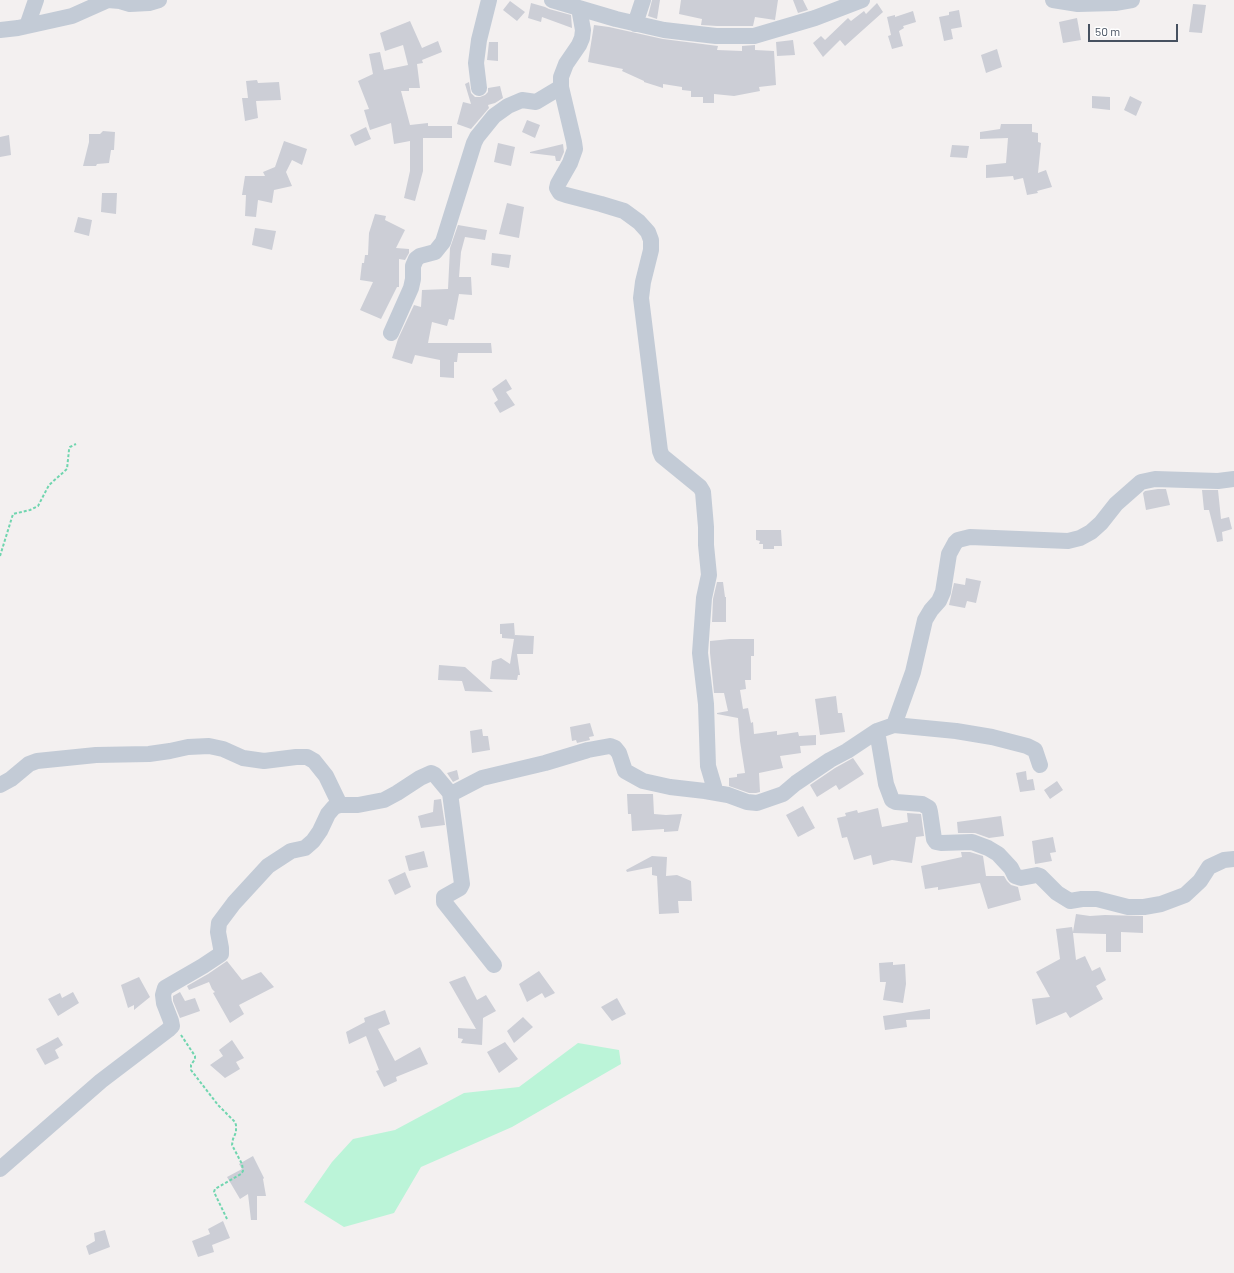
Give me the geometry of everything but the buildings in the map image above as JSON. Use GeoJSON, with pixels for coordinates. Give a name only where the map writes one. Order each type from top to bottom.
{"type":"FeatureCollection","features":[{"type":"Feature","properties":{"kind":"street"},"geometry":{"type":"LineString","coordinates":[[27,26],[36,0]]}},
{"type":"Feature","properties":{"kind":"street"},"geometry":{"type":"LineString","coordinates":[[0,30],[27,26],[72,16],[108,0],[130,4],[149,3],[159,0]]}},
{"type":"Feature","properties":{"kind":"street"},"geometry":{"type":"LineString","coordinates":[[479,88],[476,63],[479,40],[489,0]]}},
{"type":"Feature","properties":{"kind":"street"},"geometry":{"type":"LineString","coordinates":[[552,0],[635,24],[664,30],[716,36],[754,36],[815,18],[862,0]]}},
{"type":"Feature","properties":{"kind":"street"},"geometry":{"type":"LineString","coordinates":[[635,24],[643,0]]}},
{"type":"Feature","properties":{"kind":"street"},"geometry":{"type":"LineString","coordinates":[[1053,0],[1078,4],[1115,3],[1132,0]]}},
{"type":"Feature","properties":{"kind":"street"},"geometry":{"type":"LineString","coordinates":[[580,8],[583,30],[582,38],[579,46],[562,70],[561,87],[575,149],[570,163],[557,188],[558,191],[566,195],[624,211],[633,216],[639,222],[648,232],[651,240],[651,250],[643,282],[642,298],[660,451],[662,456],[700,487],[703,492],[709,575],[704,598],[700,653],[706,711],[708,766],[716,793]]}},
{"type":"Feature","properties":{"kind":"street"},"geometry":{"type":"LineString","coordinates":[[391,333],[411,288],[413,266],[416,258],[435,252],[443,242],[477,137],[494,116],[508,106],[522,100],[536,102],[561,87]]}},
{"type":"Feature","properties":{"kind":"street"},"geometry":{"type":"LineString","coordinates":[[894,724],[912,672],[925,620],[939,601],[943,592],[949,554],[958,540],[970,537],[1068,541],[1080,538],[1091,532],[1101,523],[1116,504],[1141,482],[1155,479],[1218,481],[1234,479]]}},
{"type":"Feature","properties":{"kind":"street"},"geometry":{"type":"LineString","coordinates":[[450,793],[456,792],[482,778],[545,764],[588,750],[610,746],[615,748],[619,753],[625,771],[643,782],[728,795],[747,802],[757,803],[783,794],[796,783],[830,760],[847,751],[877,731],[894,724],[963,732],[992,737],[1027,746],[1035,750],[1040,765]]}},
{"type":"Feature","properties":{"kind":"street"},"geometry":{"type":"LineString","coordinates":[[877,731],[886,784],[892,800],[896,802],[922,804],[929,808],[934,839],[936,842],[972,842],[988,848],[998,854],[1011,868],[1015,876],[1020,878],[1036,875],[1040,876],[1057,893],[1070,901],[1097,899],[1128,907],[1144,907],[1161,904],[1185,895],[1200,881],[1209,867],[1224,860],[1234,859]]}},
{"type":"Feature","properties":{"kind":"street"},"geometry":{"type":"LineString","coordinates":[[0,785],[11,779],[29,764],[37,761],[96,755],[149,754],[188,747],[209,746],[223,749],[243,758],[264,761],[307,757],[314,761],[326,776],[340,805]]}},
{"type":"Feature","properties":{"kind":"street"},"geometry":{"type":"LineString","coordinates":[[0,1169],[101,1081],[172,1026],[164,1003],[163,995],[165,988],[204,966],[221,954],[218,932],[219,923],[234,903],[268,866],[291,851],[305,848],[313,841],[320,831],[328,814],[334,807],[340,805],[358,805],[384,800],[420,778],[431,773],[435,775],[450,793],[462,884],[460,888],[444,897],[444,902],[494,965]]}},
{"type":"Feature","properties":{"kind":"path"},"geometry":{"type":"LineString","coordinates":[[0,556],[13,514],[30,510],[38,506],[49,485],[65,473],[67,469],[70,447],[76,444]]}},
{"type":"Feature","properties":{"kind":"path"},"geometry":{"type":"LineString","coordinates":[[171,1021],[194,1052],[195,1059],[191,1065],[191,1070],[218,1105],[235,1122],[236,1132],[232,1145],[242,1164],[243,1171],[241,1174],[215,1189],[214,1192],[227,1219]]}},
{"type":"Feature","properties":{"kind":"green space"},"geometry":{"type":"Polygon","coordinates":[[[578,1043],[619,1050],[621,1064],[512,1127],[421,1167],[394,1213],[344,1227],[304,1202],[332,1162],[353,1139],[395,1130],[464,1093],[519,1087],[578,1043]]]}}]}
